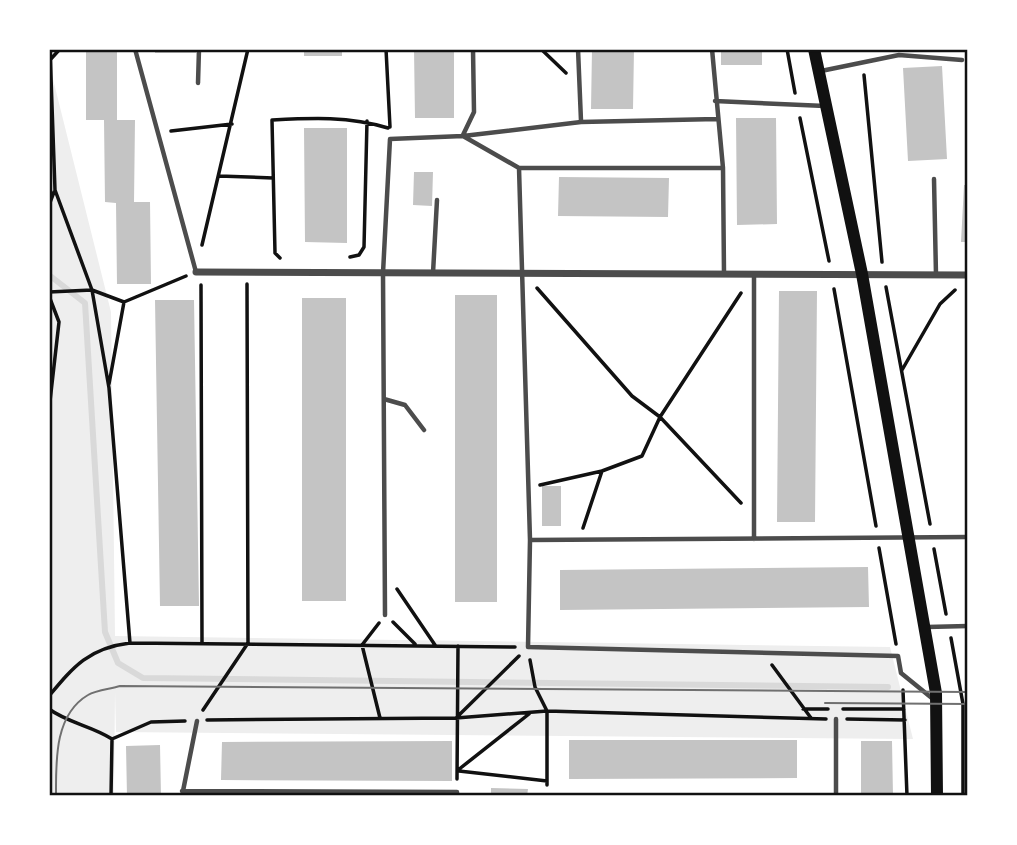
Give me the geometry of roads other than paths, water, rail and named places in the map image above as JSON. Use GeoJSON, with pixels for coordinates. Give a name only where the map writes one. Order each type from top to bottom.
{"type":"FeatureCollection","features":[{"type":"Feature","properties":{"kind":"main road"},"geometry":{"type":"LineString","coordinates":[[814,49],[862,274],[937,704],[937,796]]}},
{"type":"Feature","properties":{"kind":"street"},"geometry":{"type":"LineString","coordinates":[[196,272],[968,275]]}},
{"type":"Feature","properties":{"kind":"lane"},"geometry":{"type":"LineString","coordinates":[[135,49],[196,272]]}},
{"type":"Feature","properties":{"kind":"lane"},"geometry":{"type":"LineString","coordinates":[[198,83],[199,49]]}},
{"type":"Feature","properties":{"kind":"lane"},"geometry":{"type":"LineString","coordinates":[[463,136],[474,112],[473,49]]}},
{"type":"Feature","properties":{"kind":"lane"},"geometry":{"type":"LineString","coordinates":[[578,49],[577,84],[581,122]]}},
{"type":"Feature","properties":{"kind":"lane"},"geometry":{"type":"LineString","coordinates":[[712,49],[723,168],[724,274]]}},
{"type":"Feature","properties":{"kind":"lane"},"geometry":{"type":"LineString","coordinates":[[818,71],[899,55],[962,60]]}},
{"type":"Feature","properties":{"kind":"lane"},"geometry":{"type":"LineString","coordinates":[[715,101],[826,106]]}},
{"type":"Feature","properties":{"kind":"lane"},"geometry":{"type":"LineString","coordinates":[[385,615],[383,273],[390,139],[463,136],[581,122],[717,119]]}},
{"type":"Feature","properties":{"kind":"lane"},"geometry":{"type":"LineString","coordinates":[[463,136],[519,168],[723,168]]}},
{"type":"Feature","properties":{"kind":"lane"},"geometry":{"type":"LineString","coordinates":[[519,168],[530,540],[528,647],[898,656],[901,673],[928,692],[937,704]]}},
{"type":"Feature","properties":{"kind":"lane"},"geometry":{"type":"LineString","coordinates":[[934,179],[936,275]]}},
{"type":"Feature","properties":{"kind":"lane"},"geometry":{"type":"LineString","coordinates":[[433,273],[437,200]]}},
{"type":"Feature","properties":{"kind":"lane"},"geometry":{"type":"LineString","coordinates":[[754,274],[754,539]]}},
{"type":"Feature","properties":{"kind":"lane"},"geometry":{"type":"LineString","coordinates":[[384,399],[405,405],[424,430]]}},
{"type":"Feature","properties":{"kind":"lane"},"geometry":{"type":"LineString","coordinates":[[530,540],[968,537]]}},
{"type":"Feature","properties":{"kind":"lane"},"geometry":{"type":"LineString","coordinates":[[924,627],[968,626]]}},
{"type":"Feature","properties":{"kind":"lane"},"geometry":{"type":"LineString","coordinates":[[836,719],[836,796]]}},
{"type":"Feature","properties":{"kind":"lane"},"geometry":{"type":"LineString","coordinates":[[197,720],[182,794],[457,794]]}},
{"type":"Feature","properties":{"kind":"lane"},"geometry":{"type":"LineString","coordinates":[[547,796],[560,796]]}},
{"type":"Feature","properties":{"kind":"waterway"},"geometry":{"type":"LineString","coordinates":[[49,275],[85,303],[105,632],[118,663],[143,678],[888,687]]}},
{"type":"Feature","properties":{"kind":"tram line"},"geometry":{"type":"LineString","coordinates":[[56,796],[59,740],[69,714],[88,695],[120,686],[968,692]]}},
{"type":"Feature","properties":{"kind":"tram line"},"geometry":{"type":"LineString","coordinates":[[825,703],[968,704]]}}]}
